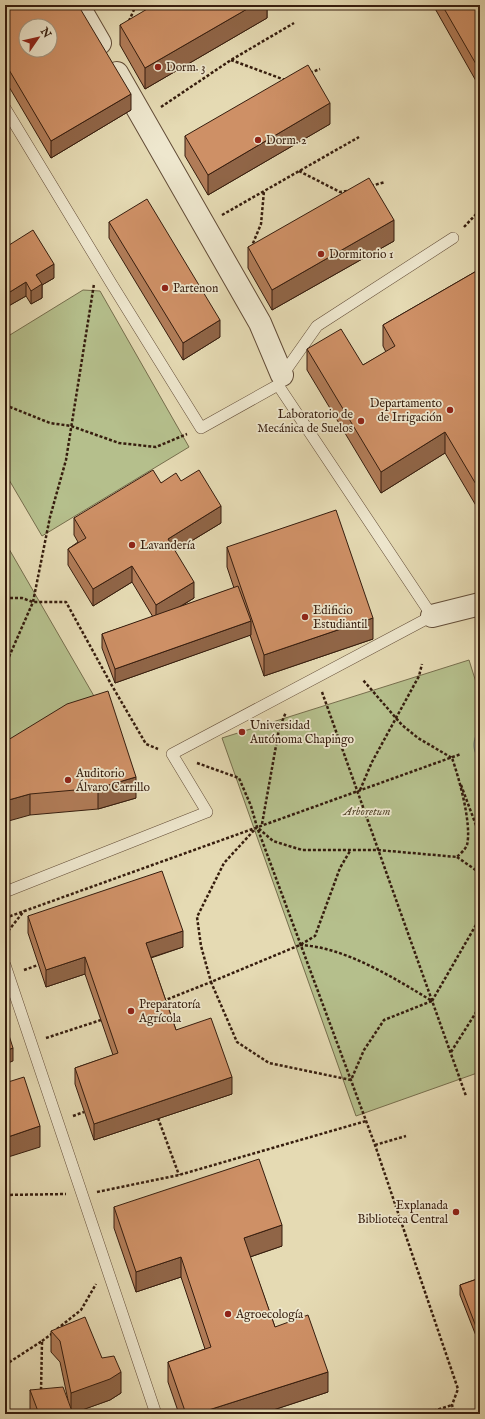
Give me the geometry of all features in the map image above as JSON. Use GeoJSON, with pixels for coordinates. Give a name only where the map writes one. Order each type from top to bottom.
{"type":"FeatureCollection","features":[{"type":"Feature","properties":{"kind":"street"},"geometry":{"type":"LineString","coordinates":[[78,5],[142,120],[260,323],[280,380]]}},
{"type":"Feature","properties":{"kind":"street"},"geometry":{"type":"LineString","coordinates":[[432,616],[480,604]]}},
{"type":"Feature","properties":{"kind":"lane"},"geometry":{"type":"LineString","coordinates":[[5,108],[201,428],[280,380],[317,326],[453,238]]}},
{"type":"Feature","properties":{"kind":"lane"},"geometry":{"type":"LineString","coordinates":[[5,892],[207,812],[172,754],[432,616],[280,380]]}},
{"type":"Feature","properties":{"kind":"lane"},"geometry":{"type":"LineString","coordinates":[[5,965],[156,1414]]}},
{"type":"Feature","properties":{"kind":"path"},"geometry":{"type":"LineString","coordinates":[[128,23],[136,5]]}},
{"type":"Feature","properties":{"kind":"path"},"geometry":{"type":"LineString","coordinates":[[142,120],[231,60],[294,23]]}},
{"type":"Feature","properties":{"kind":"path"},"geometry":{"type":"LineString","coordinates":[[231,60],[288,82]]}},
{"type":"Feature","properties":{"kind":"path"},"geometry":{"type":"LineString","coordinates":[[307,74],[320,69]]}},
{"type":"Feature","properties":{"kind":"path"},"geometry":{"type":"LineString","coordinates":[[204,226],[359,137]]}},
{"type":"Feature","properties":{"kind":"path"},"geometry":{"type":"LineString","coordinates":[[298,171],[340,192],[355,191]]}},
{"type":"Feature","properties":{"kind":"path"},"geometry":{"type":"LineString","coordinates":[[370,187],[385,182]]}},
{"type":"Feature","properties":{"kind":"path"},"geometry":{"type":"LineString","coordinates":[[234,280],[239,275],[262,224],[264,191]]}},
{"type":"Feature","properties":{"kind":"path"},"geometry":{"type":"LineString","coordinates":[[453,238],[480,210]]}},
{"type":"Feature","properties":{"kind":"path"},"geometry":{"type":"LineString","coordinates":[[5,666],[33,602],[50,517],[66,460],[98,262]]}},
{"type":"Feature","properties":{"kind":"path"},"geometry":{"type":"LineString","coordinates":[[5,404],[50,423],[71,426],[120,443],[156,447],[201,428]]}},
{"type":"Feature","properties":{"kind":"path"},"geometry":{"type":"LineString","coordinates":[[5,598],[22,598],[33,602],[66,602],[146,744],[239,778],[251,806],[257,827],[300,945],[375,1145],[458,1389],[452,1405],[455,1414]]}},
{"type":"Feature","properties":{"kind":"path"},"geometry":{"type":"LineString","coordinates":[[359,791],[372,762],[397,719],[419,676],[422,664]]}},
{"type":"Feature","properties":{"kind":"path"},"geometry":{"type":"LineString","coordinates":[[364,680],[397,719],[418,738],[452,758],[480,836]]}},
{"type":"Feature","properties":{"kind":"path"},"geometry":{"type":"LineString","coordinates":[[322,692],[359,791],[378,850],[466,1096]]}},
{"type":"Feature","properties":{"kind":"path"},"geometry":{"type":"LineString","coordinates":[[262,825],[279,729],[288,708]]}},
{"type":"Feature","properties":{"kind":"path"},"geometry":{"type":"LineString","coordinates":[[5,918],[461,754]]}},
{"type":"Feature","properties":{"kind":"path"},"geometry":{"type":"LineString","coordinates":[[457,857],[466,847],[468,834],[459,778]]}},
{"type":"Feature","properties":{"kind":"path"},"geometry":{"type":"LineString","coordinates":[[257,827],[274,841],[302,850],[378,850],[457,857],[480,873]]}},
{"type":"Feature","properties":{"kind":"path"},"geometry":{"type":"LineString","coordinates":[[257,827],[224,862],[197,917],[200,946],[210,982],[237,1042],[269,1064],[351,1080]]}},
{"type":"Feature","properties":{"kind":"path"},"geometry":{"type":"LineString","coordinates":[[161,1002],[300,945],[315,936],[340,868],[350,851]]}},
{"type":"Feature","properties":{"kind":"path"},"geometry":{"type":"LineString","coordinates":[[5,935],[24,910]]}},
{"type":"Feature","properties":{"kind":"path"},"geometry":{"type":"LineString","coordinates":[[351,1080],[364,1050],[384,1020],[432,1001],[480,920]]}},
{"type":"Feature","properties":{"kind":"path"},"geometry":{"type":"LineString","coordinates":[[300,945],[312,945],[345,955],[399,981],[432,1001]]}},
{"type":"Feature","properties":{"kind":"path"},"geometry":{"type":"LineString","coordinates":[[451,1053],[480,1006]]}},
{"type":"Feature","properties":{"kind":"path"},"geometry":{"type":"LineString","coordinates":[[42,1040],[101,1020]]}},
{"type":"Feature","properties":{"kind":"path"},"geometry":{"type":"LineString","coordinates":[[158,1118],[179,1175]]}},
{"type":"Feature","properties":{"kind":"path"},"geometry":{"type":"LineString","coordinates":[[90,1194],[179,1175],[366,1121]]}},
{"type":"Feature","properties":{"kind":"path"},"geometry":{"type":"LineString","coordinates":[[375,1145],[406,1136]]}},
{"type":"Feature","properties":{"kind":"path"},"geometry":{"type":"LineString","coordinates":[[5,1365],[42,1341],[81,1310],[106,1267]]}},
{"type":"Feature","properties":{"kind":"path"},"geometry":{"type":"LineString","coordinates":[[39,1395],[42,1390],[42,1341]]}},
{"type":"Feature","properties":{"kind":"path"},"geometry":{"type":"LineString","coordinates":[[424,1414],[452,1405]]}},
{"type":"Feature","properties":{"kind":"green space"},"geometry":{"type":"Polygon","coordinates":[[[83,290],[100,291],[189,447],[42,536],[5,473],[5,338],[83,290]]]}},
{"type":"Feature","properties":{"kind":"green space"},"geometry":{"type":"Polygon","coordinates":[[[5,542],[98,703],[5,762],[5,542]]]}},
{"type":"Feature","properties":{"kind":"green space","name":"Arboretum"},"geometry":{"type":"Polygon","coordinates":[[[469,660],[480,695],[480,1072],[356,1116],[222,738],[469,660]]]}},
{"type":"Feature","properties":{"kind":"water"},"geometry":{"type":"Polygon","coordinates":[[[480,728],[480,760],[475,752],[474,744],[480,728]]]}},
{"type":"Feature","properties":{"kind":"building"},"geometry":{"type":"Polygon","coordinates":[[[5,5],[78,5],[131,94],[51,141],[5,63],[5,5]]]}},
{"type":"Feature","properties":{"kind":"building"},"geometry":{"type":"Polygon","coordinates":[[[154,5],[254,5],[145,68],[120,25],[154,5]]]}},
{"type":"Feature","properties":{"kind":"building"},"geometry":{"type":"Polygon","coordinates":[[[442,5],[480,5],[480,71],[442,5]]]}},
{"type":"Feature","properties":{"kind":"building"},"geometry":{"type":"Polygon","coordinates":[[[308,65],[330,103],[208,175],[185,136],[308,65]]]}},
{"type":"Feature","properties":{"kind":"building"},"geometry":{"type":"Polygon","coordinates":[[[369,178],[394,220],[272,290],[248,247],[369,178]]]}},
{"type":"Feature","properties":{"kind":"building","name":"Partenon"},"geometry":{"type":"Polygon","coordinates":[[[147,199],[220,320],[183,343],[109,222],[147,199]]]}},
{"type":"Feature","properties":{"kind":"building"},"geometry":{"type":"Polygon","coordinates":[[[33,230],[54,264],[36,275],[42,284],[31,291],[26,282],[5,295],[5,245],[6,247],[33,230]]]}},
{"type":"Feature","properties":{"kind":"building"},"geometry":{"type":"Polygon","coordinates":[[[480,269],[480,491],[445,432],[381,472],[307,349],[341,329],[363,365],[395,346],[383,325],[480,269]]]}},
{"type":"Feature","properties":{"kind":"building","name":"Lavandería"},"geometry":{"type":"Polygon","coordinates":[[[153,470],[161,483],[176,473],[181,481],[199,470],[221,506],[168,539],[194,582],[156,605],[132,566],[93,589],[68,549],[86,538],[74,518],[153,470]]]}},
{"type":"Feature","properties":{"kind":"building","name":"Edificio Estudiantil"},"geometry":{"type":"Polygon","coordinates":[[[336,510],[373,618],[264,655],[227,547],[336,510]]]}},
{"type":"Feature","properties":{"kind":"building"},"geometry":{"type":"Polygon","coordinates":[[[238,586],[251,621],[115,669],[102,634],[238,586]]]}},
{"type":"Feature","properties":{"kind":"building","name":"Auditorio Álvaro Carrillo"},"geometry":{"type":"Polygon","coordinates":[[[108,691],[136,777],[98,788],[30,794],[5,801],[5,741],[67,704],[108,691]]]}},
{"type":"Feature","properties":{"kind":"building","name":"Preparatoría Agrícola"},"geometry":{"type":"Polygon","coordinates":[[[162,871],[183,931],[146,943],[176,1030],[211,1018],[232,1077],[94,1124],[75,1068],[118,1053],[85,957],[46,970],[28,916],[162,871]]]}},
{"type":"Feature","properties":{"kind":"building"},"geometry":{"type":"Polygon","coordinates":[[[5,1026],[13,1048],[5,1051],[5,1026]]]}},
{"type":"Feature","properties":{"kind":"building"},"geometry":{"type":"Polygon","coordinates":[[[24,1077],[40,1126],[5,1138],[5,1083],[24,1077]]]}},
{"type":"Feature","properties":{"kind":"building","name":"Agroecología"},"geometry":{"type":"Polygon","coordinates":[[[259,1159],[282,1225],[244,1238],[275,1327],[308,1315],[328,1372],[196,1414],[186,1414],[168,1362],[211,1347],[181,1257],[136,1272],[114,1207],[259,1159]]]}},
{"type":"Feature","properties":{"kind":"building"},"geometry":{"type":"Polygon","coordinates":[[[480,1278],[480,1337],[460,1285],[480,1278]]]}},
{"type":"Feature","properties":{"kind":"building"},"geometry":{"type":"Polygon","coordinates":[[[85,1317],[102,1358],[114,1356],[121,1372],[110,1379],[71,1393],[60,1341],[51,1331],[85,1317]]]}},
{"type":"Feature","properties":{"kind":"building"},"geometry":{"type":"Polygon","coordinates":[[[63,1387],[73,1414],[39,1414],[30,1390],[63,1387]]]}},
{"type":"Feature","properties":{"kind":"place","name":"Dorm. 3"},"geometry":{"type":"Point","coordinates":[158,67]}},
{"type":"Feature","properties":{"kind":"place","name":"Dorm. 2"},"geometry":{"type":"Point","coordinates":[258,140]}},
{"type":"Feature","properties":{"kind":"place","name":"Dormitorio 1"},"geometry":{"type":"Point","coordinates":[321,254]}},
{"type":"Feature","properties":{"kind":"place","name":"Partenon"},"geometry":{"type":"Point","coordinates":[165,288]}},
{"type":"Feature","properties":{"kind":"place","name":"Departamento de Irrigación"},"geometry":{"type":"Point","coordinates":[450,410]}},
{"type":"Feature","properties":{"kind":"place","name":"Laboratorio de Mecánica de Suelos"},"geometry":{"type":"Point","coordinates":[361,421]}},
{"type":"Feature","properties":{"kind":"place","name":"Lavandería"},"geometry":{"type":"Point","coordinates":[132,545]}},
{"type":"Feature","properties":{"kind":"place","name":"Edificio Estudiantil"},"geometry":{"type":"Point","coordinates":[305,617]}},
{"type":"Feature","properties":{"kind":"place","name":"Universidad Autónoma Chapingo"},"geometry":{"type":"Point","coordinates":[242,732]}},
{"type":"Feature","properties":{"kind":"place","name":"Auditorio Álvaro Carrillo"},"geometry":{"type":"Point","coordinates":[68,780]}},
{"type":"Feature","properties":{"kind":"place","name":"Preparatoría Agrícola"},"geometry":{"type":"Point","coordinates":[131,1011]}},
{"type":"Feature","properties":{"kind":"place","name":"Explanada Biblioteca Central"},"geometry":{"type":"Point","coordinates":[456,1212]}},
{"type":"Feature","properties":{"kind":"place","name":"Agroecología"},"geometry":{"type":"Point","coordinates":[228,1314]}}]}
